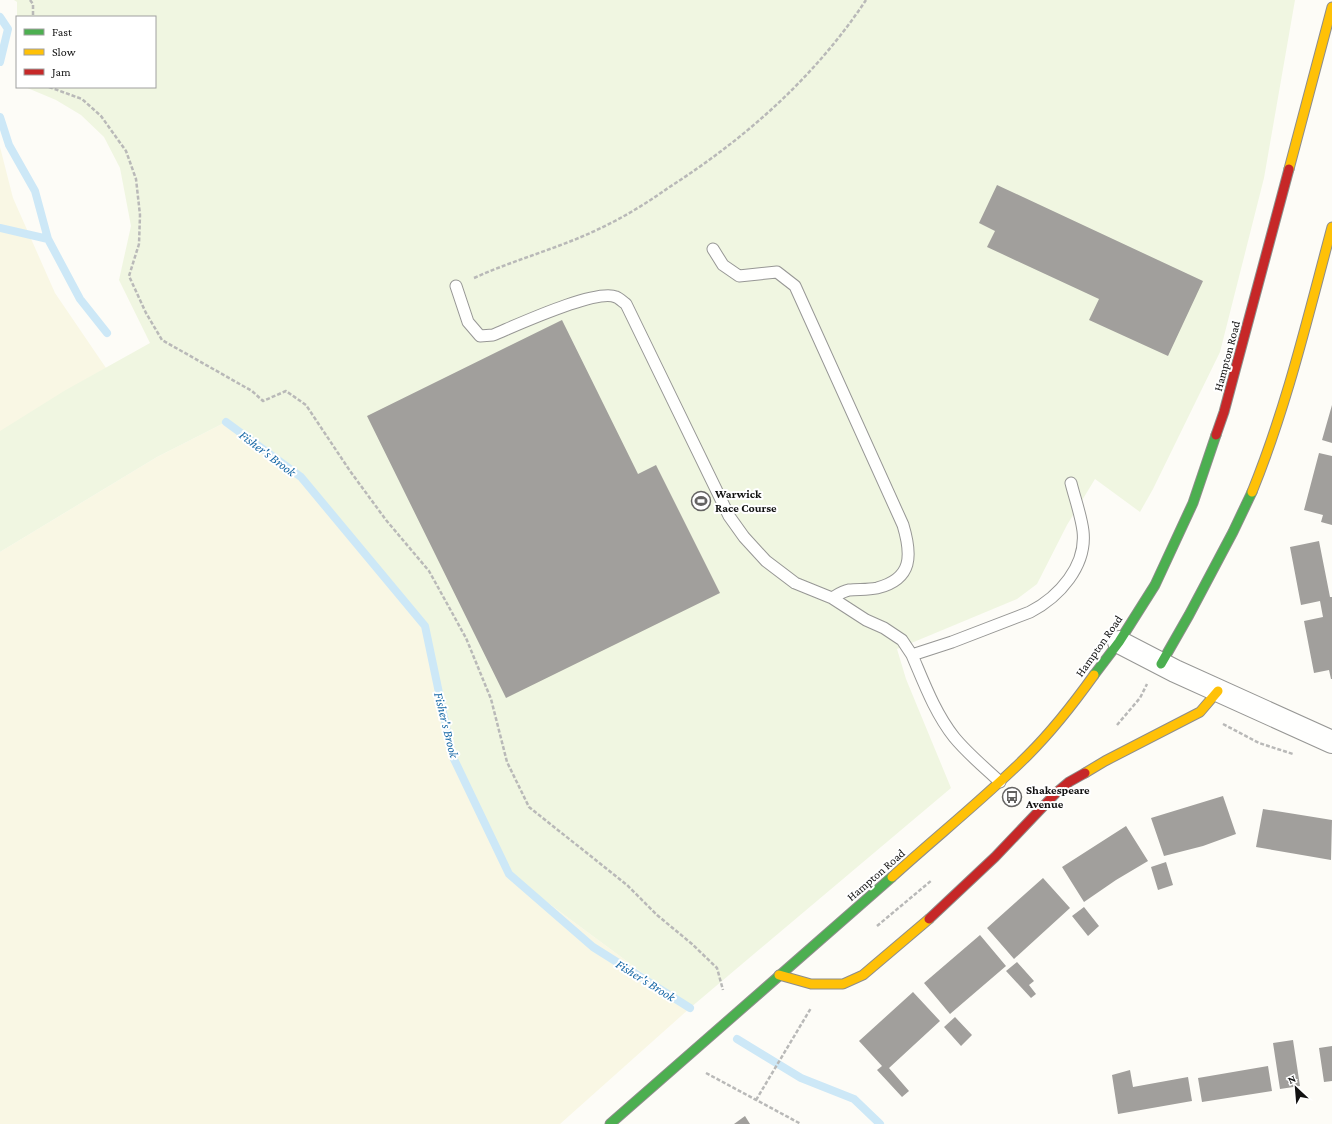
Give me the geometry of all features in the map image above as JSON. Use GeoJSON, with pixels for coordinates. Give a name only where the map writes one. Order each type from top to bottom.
{"type":"FeatureCollection","features":[{"type":"Feature","properties":{"kind":"main road","name":"Hampton Road"},"geometry":{"type":"LineString","coordinates":[[610,1124],[1000,782],[1029,754],[1073,704],[1119,642],[1155,585],[1193,502],[1209,457],[1224,412],[1332,7]]}},
{"type":"Feature","properties":{"kind":"main road"},"geometry":{"type":"LineString","coordinates":[[1156,671],[1172,647],[1214,568],[1244,509],[1256,480],[1292,373],[1332,227]]}},
{"type":"Feature","properties":{"kind":"main road"},"geometry":{"type":"LineString","coordinates":[[780,976],[811,984],[825,985],[843,984],[863,975],[947,903],[995,857],[1056,793],[1069,782],[1111,757],[1200,712],[1208,705],[1218,691]]}},
{"type":"Feature","properties":{"kind":"street"},"geometry":{"type":"LineString","coordinates":[[1119,642],[1156,671],[1218,691],[1332,742]]}},
{"type":"Feature","properties":{"kind":"lane"},"geometry":{"type":"LineString","coordinates":[[713,249],[723,265],[739,276],[777,272],[795,286],[903,525],[908,541],[909,561],[903,574],[890,583],[876,588],[848,590],[832,598]]}},
{"type":"Feature","properties":{"kind":"lane"},"geometry":{"type":"LineString","coordinates":[[456,286],[468,322],[480,336],[493,335],[583,299],[601,296],[615,296],[626,304],[729,516],[744,538],[766,561],[795,583],[832,598],[866,620],[884,628],[902,640],[912,655],[938,712],[947,727],[959,742],[1000,782]]}},
{"type":"Feature","properties":{"kind":"lane"},"geometry":{"type":"LineString","coordinates":[[912,655],[952,642],[1030,612],[1042,606],[1061,589],[1077,566],[1083,543],[1083,531],[1071,483]]}},
{"type":"Feature","properties":{"kind":"path"},"geometry":{"type":"LineString","coordinates":[[30,0],[33,4],[34,16]]}},
{"type":"Feature","properties":{"kind":"path"},"geometry":{"type":"LineString","coordinates":[[456,286],[491,270],[569,242],[601,228],[644,204],[687,177],[727,148],[761,120],[792,91],[825,55],[855,17],[866,0]]}},
{"type":"Feature","properties":{"kind":"path"},"geometry":{"type":"LineString","coordinates":[[52,88],[82,99],[101,116],[126,151],[136,179],[140,215],[139,244],[129,276],[146,313],[162,340],[252,391],[263,401],[286,391],[306,405],[350,471],[386,520],[429,571],[466,638],[492,700],[507,762],[529,807],[627,885],[656,916],[692,944],[717,968],[731,1018]]}},
{"type":"Feature","properties":{"kind":"path"},"geometry":{"type":"LineString","coordinates":[[1116,726],[1140,698],[1156,671]]}},
{"type":"Feature","properties":{"kind":"path"},"geometry":{"type":"LineString","coordinates":[[756,1100],[812,1007]]}},
{"type":"Feature","properties":{"kind":"path"},"geometry":{"type":"LineString","coordinates":[[683,1060],[801,1124]]}},
{"type":"Feature","properties":{"kind":"shaded area"},"geometry":{"type":"Polygon","coordinates":[[[0,147],[13,198],[55,293],[106,368],[0,433],[0,147]]]}},
{"type":"Feature","properties":{"kind":"shaded area"},"geometry":{"type":"Polygon","coordinates":[[[226,422],[301,477],[425,626],[452,755],[509,874],[690,1008],[560,1124],[0,1124],[0,552],[157,457],[226,422]]]}},
{"type":"Feature","properties":{"kind":"green space","name":"Warwick Race Course"},"geometry":{"type":"Polygon","coordinates":[[[14,0],[1295,0],[1264,178],[1220,352],[1153,489],[1140,512],[1095,479],[1067,525],[1037,584],[1017,599],[897,649],[906,679],[951,788],[690,1008],[509,874],[452,755],[425,626],[301,477],[226,422],[157,457],[0,552],[0,431],[64,391],[150,343],[119,280],[131,226],[120,168],[104,137],[81,115],[56,100],[27,88],[156,88],[156,16],[17,16],[17,2],[14,0]]]}},
{"type":"Feature","properties":{"kind":"building"},"geometry":{"type":"Polygon","coordinates":[[[997,185],[1203,281],[1168,356],[1089,320],[1099,299],[987,247],[995,231],[979,223],[997,185]]]}},
{"type":"Feature","properties":{"kind":"building"},"geometry":{"type":"Polygon","coordinates":[[[562,320],[638,474],[656,465],[720,593],[506,698],[367,416],[562,320]]]}},
{"type":"Feature","properties":{"kind":"building"},"geometry":{"type":"Polygon","coordinates":[[[1332,405],[1332,443],[1322,440],[1332,405]]]}},
{"type":"Feature","properties":{"kind":"building"},"geometry":{"type":"Polygon","coordinates":[[[1319,453],[1332,456],[1332,525],[1321,522],[1323,515],[1304,510],[1319,453]]]}},
{"type":"Feature","properties":{"kind":"building"},"geometry":{"type":"Polygon","coordinates":[[[1319,541],[1330,597],[1332,597],[1332,679],[1329,670],[1314,673],[1304,621],[1323,617],[1320,601],[1301,605],[1290,547],[1319,541]]]}},
{"type":"Feature","properties":{"kind":"building"},"geometry":{"type":"Polygon","coordinates":[[[1223,796],[1236,834],[1203,846],[1164,856],[1151,818],[1223,796]]]}},
{"type":"Feature","properties":{"kind":"building"},"geometry":{"type":"Polygon","coordinates":[[[1263,809],[1332,820],[1331,860],[1256,847],[1263,809]]]}},
{"type":"Feature","properties":{"kind":"building"},"geometry":{"type":"Polygon","coordinates":[[[1126,826],[1148,861],[1116,880],[1084,902],[1062,867],[1126,826]]]}},
{"type":"Feature","properties":{"kind":"building"},"geometry":{"type":"Polygon","coordinates":[[[1166,862],[1173,885],[1158,890],[1151,867],[1166,862]]]}},
{"type":"Feature","properties":{"kind":"building"},"geometry":{"type":"Polygon","coordinates":[[[1043,878],[1070,908],[1014,959],[987,928],[1043,878]]]}},
{"type":"Feature","properties":{"kind":"building"},"geometry":{"type":"Polygon","coordinates":[[[1084,907],[1099,926],[1088,936],[1072,916],[1084,907]]]}},
{"type":"Feature","properties":{"kind":"building"},"geometry":{"type":"Polygon","coordinates":[[[980,935],[1006,966],[950,1014],[924,983],[980,935]]]}},
{"type":"Feature","properties":{"kind":"building"},"geometry":{"type":"Polygon","coordinates":[[[1017,962],[1034,981],[1029,985],[1036,994],[1031,998],[1006,971],[1017,962]]]}},
{"type":"Feature","properties":{"kind":"building"},"geometry":{"type":"Polygon","coordinates":[[[913,992],[940,1021],[889,1068],[909,1091],[902,1097],[877,1070],[882,1066],[859,1041],[913,992]]]}},
{"type":"Feature","properties":{"kind":"building"},"geometry":{"type":"Polygon","coordinates":[[[955,1017],[972,1035],[961,1046],[944,1027],[955,1017]]]}},
{"type":"Feature","properties":{"kind":"building"},"geometry":{"type":"Polygon","coordinates":[[[1293,1040],[1300,1086],[1280,1089],[1273,1043],[1293,1040]]]}},
{"type":"Feature","properties":{"kind":"building"},"geometry":{"type":"Polygon","coordinates":[[[1332,1046],[1332,1081],[1324,1082],[1319,1048],[1332,1046]]]}},
{"type":"Feature","properties":{"kind":"building"},"geometry":{"type":"Polygon","coordinates":[[[1268,1066],[1272,1091],[1202,1102],[1198,1078],[1268,1066]]]}},
{"type":"Feature","properties":{"kind":"building"},"geometry":{"type":"Polygon","coordinates":[[[1130,1070],[1133,1087],[1188,1077],[1192,1101],[1118,1114],[1112,1075],[1130,1070]]]}},
{"type":"Feature","properties":{"kind":"building"},"geometry":{"type":"Polygon","coordinates":[[[745,1116],[750,1124],[734,1124],[745,1116]]]}},
{"type":"Feature","properties":{"kind":"waterway"},"geometry":{"type":"LineString","coordinates":[[0,17],[8,29],[0,62]]}},
{"type":"Feature","properties":{"kind":"waterway"},"geometry":{"type":"LineString","coordinates":[[0,117],[9,145],[35,191],[48,239]]}},
{"type":"Feature","properties":{"kind":"waterway","name":"Fisher's Brook"},"geometry":{"type":"LineString","coordinates":[[0,228],[48,239],[80,299],[107,333]]}},
{"type":"Feature","properties":{"kind":"waterway","name":"Fisher's Brook"},"geometry":{"type":"LineString","coordinates":[[226,422],[301,477],[425,626],[452,755],[509,874],[593,947],[690,1008]]}},
{"type":"Feature","properties":{"kind":"waterway","name":"Fisher's Brook"},"geometry":{"type":"LineString","coordinates":[[737,1039],[801,1078],[854,1099],[880,1124]]}},
{"type":"Feature","properties":{"kind":"traffic: fast"},"geometry":{"type":"LineString","coordinates":[[1094,675],[1119,642],[1155,585],[1193,503],[1216,435]]}},
{"type":"Feature","properties":{"kind":"traffic: fast"},"geometry":{"type":"LineString","coordinates":[[1161,664],[1233,532],[1252,492]]}},
{"type":"Feature","properties":{"kind":"traffic: fast"},"geometry":{"type":"LineString","coordinates":[[610,1124],[892,877]]}},
{"type":"Feature","properties":{"kind":"traffic: slow"},"geometry":{"type":"LineString","coordinates":[[1289,169],[1332,7]]}},
{"type":"Feature","properties":{"kind":"traffic: slow"},"geometry":{"type":"LineString","coordinates":[[1252,492],[1265,460],[1286,394],[1332,227]]}},
{"type":"Feature","properties":{"kind":"traffic: slow"},"geometry":{"type":"LineString","coordinates":[[892,877],[1012,771],[1046,736],[1094,675]]}},
{"type":"Feature","properties":{"kind":"traffic: slow"},"geometry":{"type":"LineString","coordinates":[[1085,773],[1105,761],[1200,712],[1218,691]]}},
{"type":"Feature","properties":{"kind":"traffic: slow"},"geometry":{"type":"LineString","coordinates":[[779,975],[811,984],[843,984],[863,975],[929,919]]}},
{"type":"Feature","properties":{"kind":"traffic: jam"},"geometry":{"type":"LineString","coordinates":[[1216,435],[1224,412],[1289,169]]}},
{"type":"Feature","properties":{"kind":"traffic: jam"},"geometry":{"type":"LineString","coordinates":[[929,919],[995,857],[1056,793],[1069,782],[1085,773]]}},
{"type":"Feature","properties":{"kind":"place","name":"Warwick Race Course"},"geometry":{"type":"Point","coordinates":[701,501]}},
{"type":"Feature","properties":{"kind":"place","name":"Shakespeare Avenue"},"geometry":{"type":"Point","coordinates":[1012,797]}}]}
